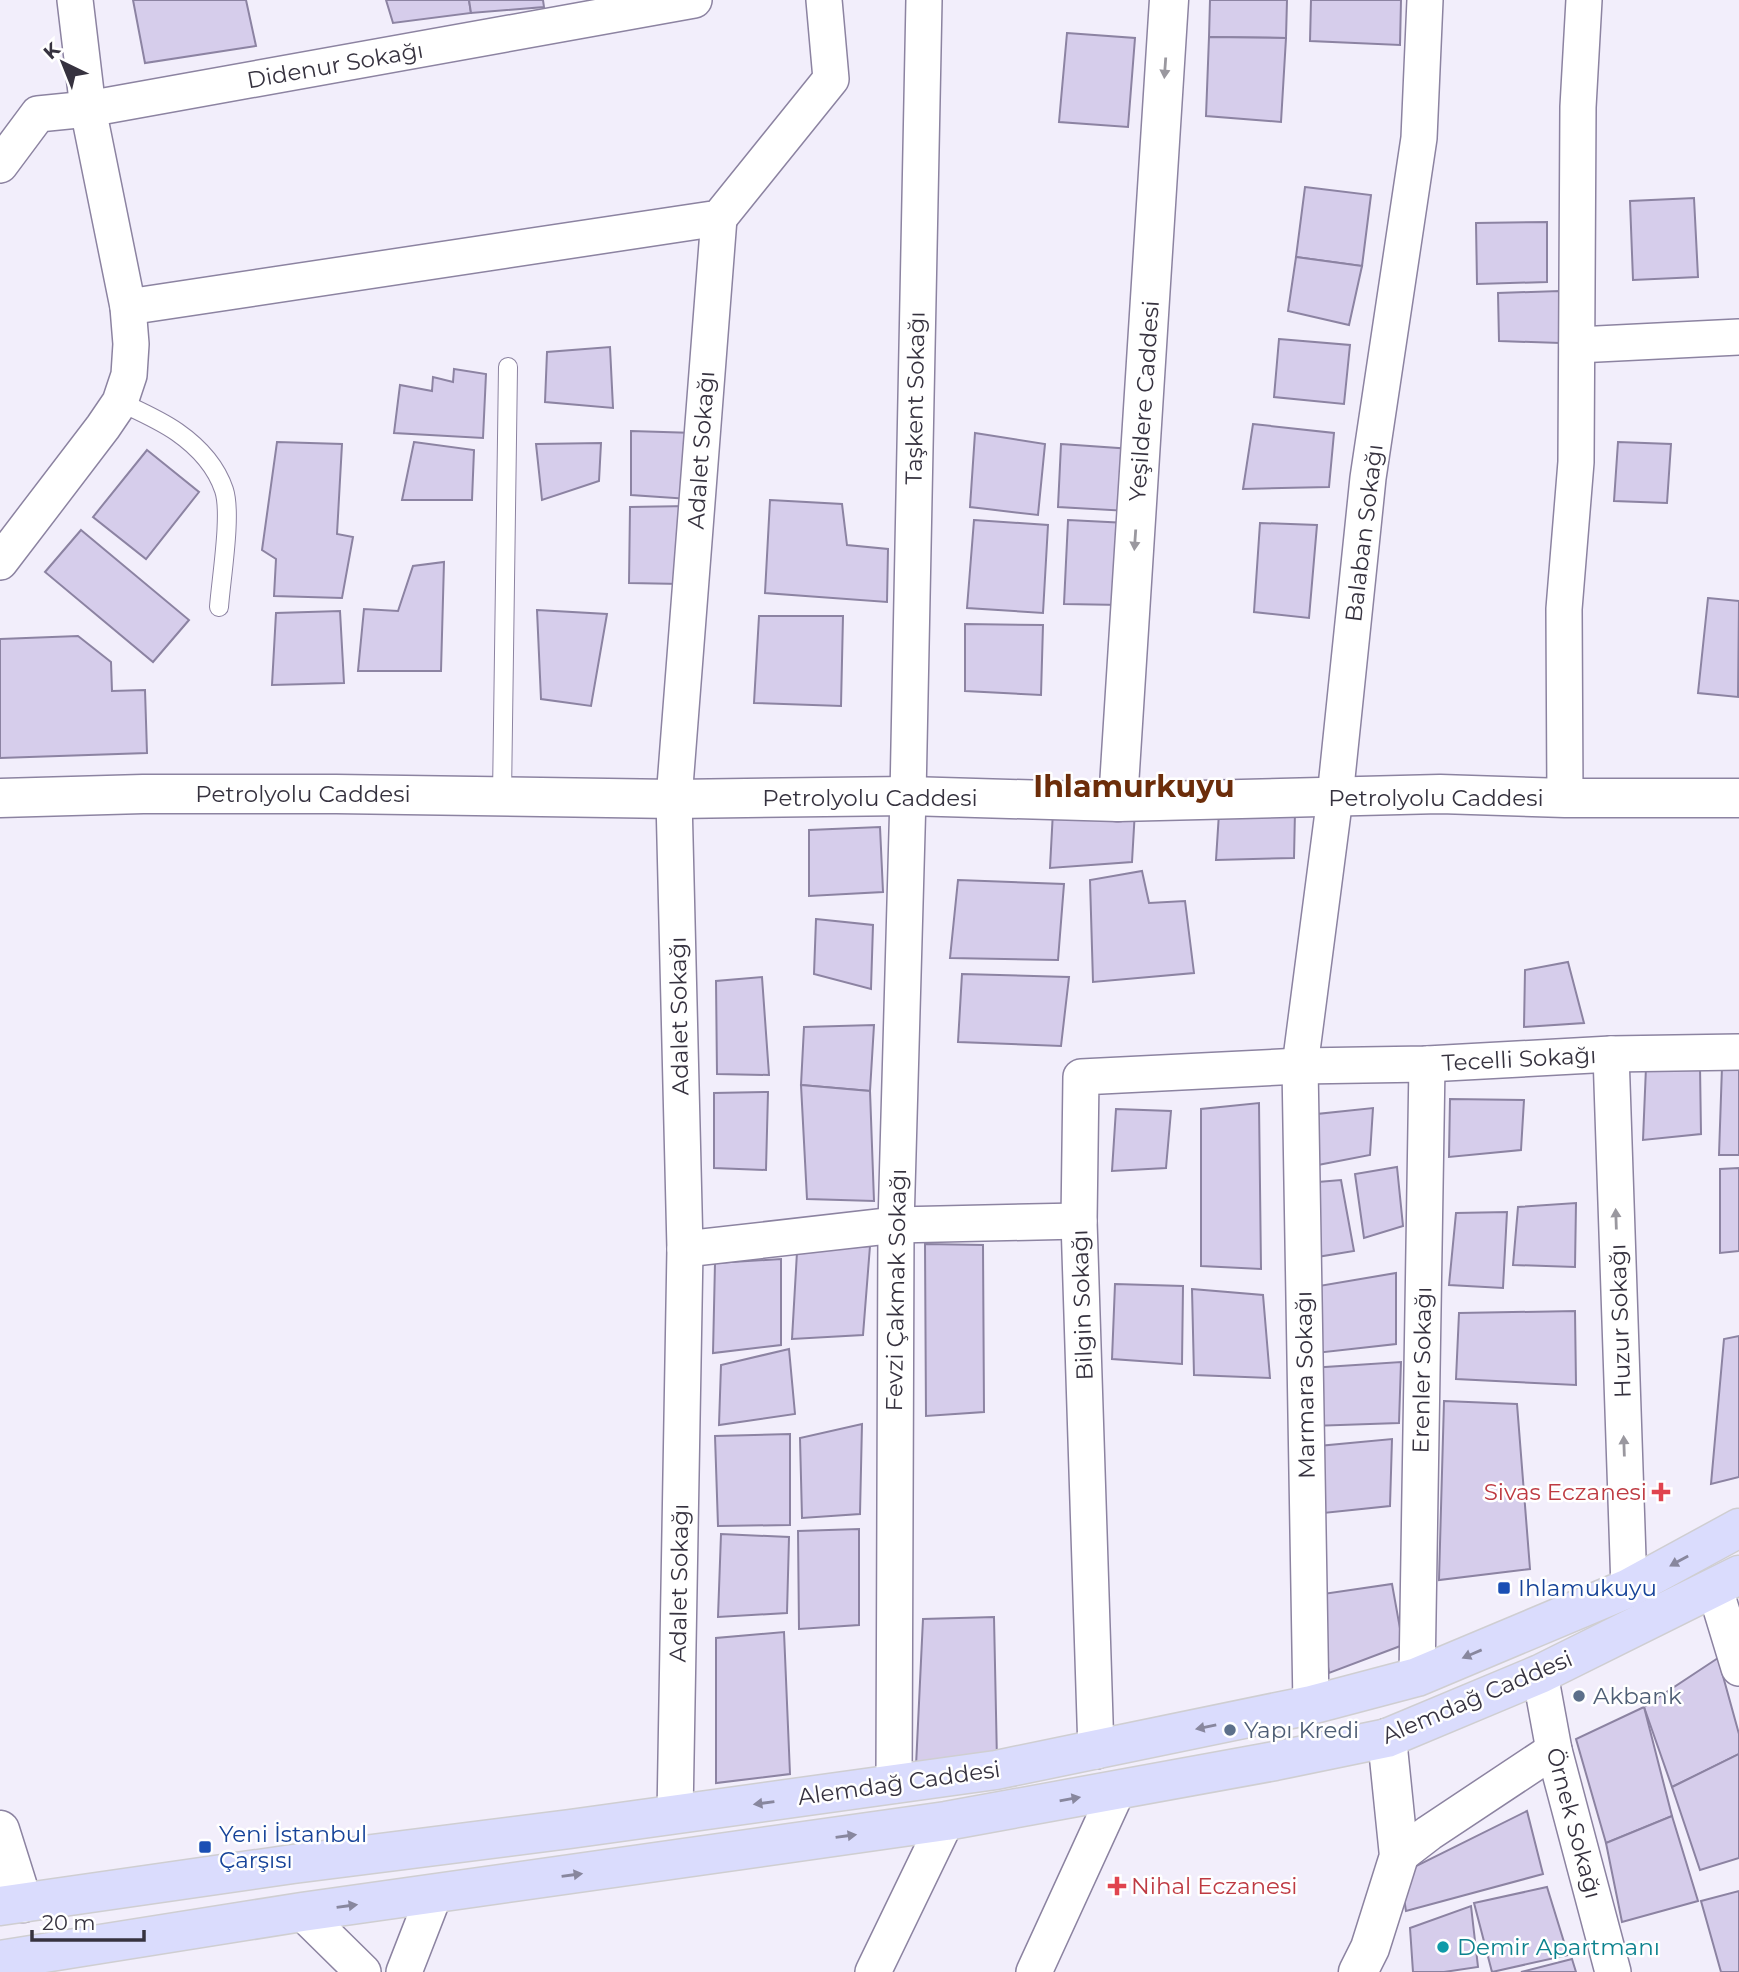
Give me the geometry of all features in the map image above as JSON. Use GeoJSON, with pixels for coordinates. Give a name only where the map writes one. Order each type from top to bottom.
{"type":"FeatureCollection","features":[{"type":"Feature","properties":{"kind":"main road","name":"Yeşildere Caddesi"},"geometry":{"type":"LineString","coordinates":[[1118,802],[1169,0]]}},
{"type":"Feature","properties":{"kind":"main road","name":"Petrolyolu Caddesi"},"geometry":{"type":"LineString","coordinates":[[0,798],[143,794],[674,799],[908,796],[1118,802],[1440,794],[1565,798],[1739,798]]}},
{"type":"Feature","properties":{"kind":"main road","name":"Alemdağ Caddesi"},"geometry":{"type":"LineString","coordinates":[[12,1905],[293,1864],[894,1785],[996,1770],[1096,1751],[1311,1704],[1417,1677],[1629,1588],[1739,1528]]}},
{"type":"Feature","properties":{"kind":"main road","name":"Alemdağ Caddesi"},"geometry":{"type":"LineString","coordinates":[[0,1960],[302,1912],[946,1821],[1387,1738],[1540,1674],[1727,1582]]}},
{"type":"Feature","properties":{"kind":"main road"},"geometry":{"type":"LineString","coordinates":[[1368,1964],[1399,1856],[1387,1738]]}},
{"type":"Feature","properties":{"kind":"main road"},"geometry":{"type":"LineString","coordinates":[[0,1830],[12,1905],[37,1953]]}},
{"type":"Feature","properties":{"kind":"street"},"geometry":{"type":"LineString","coordinates":[[0,562],[120,402],[129,375],[131,344],[128,307],[88,109],[75,0]]}},
{"type":"Feature","properties":{"kind":"street","name":"Didenur Sokağı"},"geometry":{"type":"LineString","coordinates":[[0,165],[38,114],[88,109],[694,0]]}},
{"type":"Feature","properties":{"kind":"street"},"geometry":{"type":"LineString","coordinates":[[128,307],[719,218],[831,79],[824,0]]}},
{"type":"Feature","properties":{"kind":"street","name":"Taşkent Sokağı"},"geometry":{"type":"LineString","coordinates":[[908,796],[924,0]]}},
{"type":"Feature","properties":{"kind":"street","name":"Balaban Sokağı"},"geometry":{"type":"LineString","coordinates":[[1300,1066],[1335,797],[1368,478],[1419,138],[1425,0]]}},
{"type":"Feature","properties":{"kind":"street"},"geometry":{"type":"LineString","coordinates":[[1565,798],[1564,609],[1576,462],[1578,107],[1584,0]]}},
{"type":"Feature","properties":{"kind":"street","name":"Adalet Sokağı"},"geometry":{"type":"LineString","coordinates":[[675,1815],[685,1250],[674,799],[719,218]]}},
{"type":"Feature","properties":{"kind":"street"},"geometry":{"type":"LineString","coordinates":[[1577,345],[1739,337]]}},
{"type":"Feature","properties":{"kind":"street","name":"Fevzi Çakmak Sokağı"},"geometry":{"type":"LineString","coordinates":[[894,1785],[896,1226],[908,796]]}},
{"type":"Feature","properties":{"kind":"street","name":"Tecelli Sokağı"},"geometry":{"type":"LineString","coordinates":[[1300,1066],[1739,1052]]}},
{"type":"Feature","properties":{"kind":"street","name":"Huzur Sokağı"},"geometry":{"type":"LineString","coordinates":[[1611,1054],[1629,1588]]}},
{"type":"Feature","properties":{"kind":"street","name":"Erenler Sokağı"},"geometry":{"type":"LineString","coordinates":[[1417,1677],[1427,1064]]}},
{"type":"Feature","properties":{"kind":"street","name":"Bilgin Sokağı"},"geometry":{"type":"LineString","coordinates":[[1096,1751],[1079,1221],[1081,1077],[1300,1066]]}},
{"type":"Feature","properties":{"kind":"street","name":"Marmara Sokağı"},"geometry":{"type":"LineString","coordinates":[[1300,1066],[1311,1704]]}},
{"type":"Feature","properties":{"kind":"street"},"geometry":{"type":"LineString","coordinates":[[685,1250],[896,1226],[1079,1221]]}},
{"type":"Feature","properties":{"kind":"street"},"geometry":{"type":"LineString","coordinates":[[1727,1582],[1739,1668]]}},
{"type":"Feature","properties":{"kind":"street","name":"Örnek Sokağı"},"geometry":{"type":"LineString","coordinates":[[1540,1674],[1554,1750],[1613,1972]]}},
{"type":"Feature","properties":{"kind":"street"},"geometry":{"type":"LineString","coordinates":[[1399,1856],[1554,1750]]}},
{"type":"Feature","properties":{"kind":"street"},"geometry":{"type":"LineString","coordinates":[[1034,1972],[1116,1791]]}},
{"type":"Feature","properties":{"kind":"street"},"geometry":{"type":"LineString","coordinates":[[873,1972],[946,1821]]}},
{"type":"Feature","properties":{"kind":"street"},"geometry":{"type":"LineString","coordinates":[[404,1972],[434,1895]]}},
{"type":"Feature","properties":{"kind":"street"},"geometry":{"type":"LineString","coordinates":[[302,1912],[363,1972]]}},
{"type":"Feature","properties":{"kind":"lane"},"geometry":{"type":"LineString","coordinates":[[502,796],[508,367]]}},
{"type":"Feature","properties":{"kind":"lane"},"geometry":{"type":"LineString","coordinates":[[120,402],[189,440],[215,471],[224,491],[227,511],[219,607]]}},
{"type":"Feature","properties":{"kind":"building"},"geometry":{"type":"Polygon","coordinates":[[[133,0],[246,0],[256,46],[145,63],[133,0]]]}},
{"type":"Feature","properties":{"kind":"building"},"geometry":{"type":"Polygon","coordinates":[[[386,0],[469,0],[471,13],[393,23],[386,0]]]}},
{"type":"Feature","properties":{"kind":"building"},"geometry":{"type":"Polygon","coordinates":[[[469,0],[543,0],[544,7],[471,13],[469,0]]]}},
{"type":"Feature","properties":{"kind":"building"},"geometry":{"type":"Polygon","coordinates":[[[1210,0],[1287,0],[1286,38],[1209,37],[1210,0]]]}},
{"type":"Feature","properties":{"kind":"building"},"geometry":{"type":"Polygon","coordinates":[[[1311,0],[1401,0],[1400,45],[1310,41],[1311,0]]]}},
{"type":"Feature","properties":{"kind":"building"},"geometry":{"type":"Polygon","coordinates":[[[1067,33],[1135,38],[1128,127],[1059,122],[1067,33]]]}},
{"type":"Feature","properties":{"kind":"building"},"geometry":{"type":"Polygon","coordinates":[[[1209,37],[1286,38],[1281,122],[1206,116],[1209,37]]]}},
{"type":"Feature","properties":{"kind":"building"},"geometry":{"type":"Polygon","coordinates":[[[1305,187],[1371,195],[1362,266],[1296,257],[1305,187]]]}},
{"type":"Feature","properties":{"kind":"building"},"geometry":{"type":"Polygon","coordinates":[[[1694,198],[1698,277],[1633,280],[1630,201],[1694,198]]]}},
{"type":"Feature","properties":{"kind":"building"},"geometry":{"type":"Polygon","coordinates":[[[1547,222],[1547,282],[1477,284],[1476,223],[1547,222]]]}},
{"type":"Feature","properties":{"kind":"building"},"geometry":{"type":"Polygon","coordinates":[[[1296,257],[1362,266],[1349,325],[1288,311],[1296,257]]]}},
{"type":"Feature","properties":{"kind":"building"},"geometry":{"type":"Polygon","coordinates":[[[1559,291],[1560,343],[1499,341],[1498,293],[1559,291]]]}},
{"type":"Feature","properties":{"kind":"building"},"geometry":{"type":"Polygon","coordinates":[[[1279,339],[1350,345],[1344,404],[1274,397],[1279,339]]]}},
{"type":"Feature","properties":{"kind":"building"},"geometry":{"type":"Polygon","coordinates":[[[610,347],[613,408],[545,402],[547,352],[610,347]]]}},
{"type":"Feature","properties":{"kind":"building"},"geometry":{"type":"Polygon","coordinates":[[[454,369],[486,374],[483,438],[394,433],[400,385],[432,391],[433,377],[453,382],[454,369]]]}},
{"type":"Feature","properties":{"kind":"building"},"geometry":{"type":"Polygon","coordinates":[[[1253,424],[1334,433],[1329,487],[1243,489],[1253,424]]]}},
{"type":"Feature","properties":{"kind":"building"},"geometry":{"type":"Polygon","coordinates":[[[631,431],[695,433],[689,499],[631,495],[631,431]]]}},
{"type":"Feature","properties":{"kind":"building"},"geometry":{"type":"Polygon","coordinates":[[[975,433],[1045,444],[1038,515],[970,507],[975,433]]]}},
{"type":"Feature","properties":{"kind":"building"},"geometry":{"type":"Polygon","coordinates":[[[277,442],[342,444],[337,534],[353,537],[342,598],[274,596],[276,559],[262,550],[277,442]]]}},
{"type":"Feature","properties":{"kind":"building"},"geometry":{"type":"Polygon","coordinates":[[[414,442],[474,450],[472,500],[402,500],[414,442]]]}},
{"type":"Feature","properties":{"kind":"building"},"geometry":{"type":"Polygon","coordinates":[[[1618,442],[1671,444],[1667,503],[1614,501],[1618,442]]]}},
{"type":"Feature","properties":{"kind":"building"},"geometry":{"type":"Polygon","coordinates":[[[601,443],[599,481],[542,500],[536,444],[601,443]]]}},
{"type":"Feature","properties":{"kind":"building"},"geometry":{"type":"Polygon","coordinates":[[[1061,444],[1132,449],[1128,511],[1058,507],[1061,444]]]}},
{"type":"Feature","properties":{"kind":"building"},"geometry":{"type":"Polygon","coordinates":[[[147,450],[199,492],[146,559],[93,517],[147,450]]]}},
{"type":"Feature","properties":{"kind":"building"},"geometry":{"type":"Polygon","coordinates":[[[770,500],[842,504],[847,545],[888,549],[887,602],[765,593],[770,500]]]}},
{"type":"Feature","properties":{"kind":"building"},"geometry":{"type":"Polygon","coordinates":[[[688,506],[681,584],[629,583],[630,507],[688,506]]]}},
{"type":"Feature","properties":{"kind":"building"},"geometry":{"type":"Polygon","coordinates":[[[974,520],[1048,525],[1043,613],[967,608],[974,520]]]}},
{"type":"Feature","properties":{"kind":"building"},"geometry":{"type":"Polygon","coordinates":[[[1068,520],[1127,523],[1122,605],[1064,604],[1068,520]]]}},
{"type":"Feature","properties":{"kind":"building"},"geometry":{"type":"Polygon","coordinates":[[[1260,523],[1317,525],[1309,618],[1254,612],[1260,523]]]}},
{"type":"Feature","properties":{"kind":"building"},"geometry":{"type":"Polygon","coordinates":[[[81,530],[189,620],[153,662],[45,572],[81,530]]]}},
{"type":"Feature","properties":{"kind":"building"},"geometry":{"type":"Polygon","coordinates":[[[444,562],[441,671],[358,671],[364,609],[398,611],[413,566],[444,562]]]}},
{"type":"Feature","properties":{"kind":"building"},"geometry":{"type":"Polygon","coordinates":[[[1708,598],[1739,601],[1738,697],[1698,693],[1708,598]]]}},
{"type":"Feature","properties":{"kind":"building"},"geometry":{"type":"Polygon","coordinates":[[[537,610],[607,614],[591,706],[541,699],[537,610]]]}},
{"type":"Feature","properties":{"kind":"building"},"geometry":{"type":"Polygon","coordinates":[[[340,611],[344,683],[272,685],[276,613],[340,611]]]}},
{"type":"Feature","properties":{"kind":"building"},"geometry":{"type":"Polygon","coordinates":[[[759,616],[843,616],[841,706],[754,703],[759,616]]]}},
{"type":"Feature","properties":{"kind":"building"},"geometry":{"type":"Polygon","coordinates":[[[965,624],[1043,625],[1041,695],[965,691],[965,624]]]}},
{"type":"Feature","properties":{"kind":"building"},"geometry":{"type":"Polygon","coordinates":[[[78,636],[111,662],[112,691],[145,690],[147,753],[0,758],[0,639],[78,636]]]}},
{"type":"Feature","properties":{"kind":"building"},"geometry":{"type":"Polygon","coordinates":[[[1135,810],[1132,862],[1050,868],[1053,811],[1135,810]]]}},
{"type":"Feature","properties":{"kind":"building"},"geometry":{"type":"Polygon","coordinates":[[[1295,811],[1294,858],[1216,860],[1219,813],[1295,811]]]}},
{"type":"Feature","properties":{"kind":"building"},"geometry":{"type":"Polygon","coordinates":[[[880,827],[883,892],[809,896],[809,830],[880,827]]]}},
{"type":"Feature","properties":{"kind":"building"},"geometry":{"type":"Polygon","coordinates":[[[1142,871],[1149,903],[1185,901],[1194,973],[1093,982],[1090,880],[1142,871]]]}},
{"type":"Feature","properties":{"kind":"building"},"geometry":{"type":"Polygon","coordinates":[[[958,880],[1064,884],[1058,960],[950,958],[958,880]]]}},
{"type":"Feature","properties":{"kind":"building"},"geometry":{"type":"Polygon","coordinates":[[[816,919],[873,925],[871,989],[814,974],[816,919]]]}},
{"type":"Feature","properties":{"kind":"building"},"geometry":{"type":"Polygon","coordinates":[[[1568,962],[1584,1023],[1524,1027],[1525,970],[1568,962]]]}},
{"type":"Feature","properties":{"kind":"building"},"geometry":{"type":"Polygon","coordinates":[[[962,974],[1069,977],[1061,1046],[958,1042],[962,974]]]}},
{"type":"Feature","properties":{"kind":"building"},"geometry":{"type":"Polygon","coordinates":[[[762,977],[769,1075],[717,1074],[716,981],[762,977]]]}},
{"type":"Feature","properties":{"kind":"building"},"geometry":{"type":"Polygon","coordinates":[[[874,1025],[870,1091],[801,1085],[804,1027],[874,1025]]]}},
{"type":"Feature","properties":{"kind":"building"},"geometry":{"type":"Polygon","coordinates":[[[1700,1066],[1701,1134],[1643,1140],[1646,1067],[1700,1066]]]}},
{"type":"Feature","properties":{"kind":"building"},"geometry":{"type":"Polygon","coordinates":[[[1739,1066],[1739,1155],[1719,1155],[1722,1067],[1739,1066]]]}},
{"type":"Feature","properties":{"kind":"building"},"geometry":{"type":"Polygon","coordinates":[[[801,1085],[870,1091],[874,1201],[807,1199],[801,1085]]]}},
{"type":"Feature","properties":{"kind":"building"},"geometry":{"type":"Polygon","coordinates":[[[768,1092],[766,1170],[714,1168],[714,1093],[768,1092]]]}},
{"type":"Feature","properties":{"kind":"building"},"geometry":{"type":"Polygon","coordinates":[[[1450,1099],[1524,1100],[1521,1150],[1449,1157],[1450,1099]]]}},
{"type":"Feature","properties":{"kind":"building"},"geometry":{"type":"Polygon","coordinates":[[[1259,1103],[1261,1269],[1201,1266],[1201,1109],[1259,1103]]]}},
{"type":"Feature","properties":{"kind":"building"},"geometry":{"type":"Polygon","coordinates":[[[1373,1108],[1370,1155],[1318,1165],[1317,1114],[1373,1108]]]}},
{"type":"Feature","properties":{"kind":"building"},"geometry":{"type":"Polygon","coordinates":[[[1116,1109],[1171,1111],[1166,1168],[1112,1171],[1116,1109]]]}},
{"type":"Feature","properties":{"kind":"building"},"geometry":{"type":"Polygon","coordinates":[[[1397,1167],[1403,1226],[1364,1238],[1355,1174],[1397,1167]]]}},
{"type":"Feature","properties":{"kind":"building"},"geometry":{"type":"Polygon","coordinates":[[[1739,1168],[1739,1251],[1720,1253],[1720,1169],[1739,1168]]]}},
{"type":"Feature","properties":{"kind":"building"},"geometry":{"type":"Polygon","coordinates":[[[1341,1180],[1354,1251],[1317,1257],[1306,1183],[1341,1180]]]}},
{"type":"Feature","properties":{"kind":"building"},"geometry":{"type":"Polygon","coordinates":[[[1576,1203],[1575,1267],[1513,1265],[1518,1207],[1576,1203]]]}},
{"type":"Feature","properties":{"kind":"building"},"geometry":{"type":"Polygon","coordinates":[[[1507,1212],[1503,1288],[1449,1285],[1456,1213],[1507,1212]]]}},
{"type":"Feature","properties":{"kind":"building"},"geometry":{"type":"Polygon","coordinates":[[[925,1244],[983,1245],[984,1412],[926,1416],[925,1244]]]}},
{"type":"Feature","properties":{"kind":"building"},"geometry":{"type":"Polygon","coordinates":[[[870,1246],[863,1335],[792,1339],[797,1252],[870,1246]]]}},
{"type":"Feature","properties":{"kind":"building"},"geometry":{"type":"Polygon","coordinates":[[[781,1259],[781,1345],[713,1353],[715,1263],[781,1259]]]}},
{"type":"Feature","properties":{"kind":"building"},"geometry":{"type":"Polygon","coordinates":[[[1396,1273],[1396,1344],[1316,1353],[1313,1287],[1396,1273]]]}},
{"type":"Feature","properties":{"kind":"building"},"geometry":{"type":"Polygon","coordinates":[[[1115,1284],[1183,1286],[1182,1364],[1112,1359],[1115,1284]]]}},
{"type":"Feature","properties":{"kind":"building"},"geometry":{"type":"Polygon","coordinates":[[[1192,1289],[1263,1295],[1270,1378],[1194,1375],[1192,1289]]]}},
{"type":"Feature","properties":{"kind":"building"},"geometry":{"type":"Polygon","coordinates":[[[1575,1311],[1576,1385],[1456,1379],[1459,1313],[1575,1311]]]}},
{"type":"Feature","properties":{"kind":"building"},"geometry":{"type":"Polygon","coordinates":[[[1739,1336],[1739,1477],[1711,1484],[1724,1339],[1739,1336]]]}},
{"type":"Feature","properties":{"kind":"building"},"geometry":{"type":"Polygon","coordinates":[[[789,1349],[795,1414],[719,1425],[721,1365],[789,1349]]]}},
{"type":"Feature","properties":{"kind":"building"},"geometry":{"type":"Polygon","coordinates":[[[1401,1362],[1399,1423],[1311,1426],[1310,1368],[1401,1362]]]}},
{"type":"Feature","properties":{"kind":"building"},"geometry":{"type":"Polygon","coordinates":[[[1444,1401],[1517,1404],[1530,1569],[1439,1580],[1444,1401]]]}},
{"type":"Feature","properties":{"kind":"building"},"geometry":{"type":"Polygon","coordinates":[[[862,1424],[860,1514],[802,1518],[800,1438],[862,1424]]]}},
{"type":"Feature","properties":{"kind":"building"},"geometry":{"type":"Polygon","coordinates":[[[790,1434],[790,1525],[718,1526],[715,1436],[790,1434]]]}},
{"type":"Feature","properties":{"kind":"building"},"geometry":{"type":"Polygon","coordinates":[[[1392,1439],[1390,1506],[1314,1514],[1308,1447],[1392,1439]]]}},
{"type":"Feature","properties":{"kind":"building"},"geometry":{"type":"Polygon","coordinates":[[[859,1529],[859,1625],[799,1629],[798,1531],[859,1529]]]}},
{"type":"Feature","properties":{"kind":"building"},"geometry":{"type":"Polygon","coordinates":[[[721,1534],[789,1537],[787,1613],[718,1617],[721,1534]]]}},
{"type":"Feature","properties":{"kind":"building"},"geometry":{"type":"Polygon","coordinates":[[[1392,1584],[1403,1645],[1329,1673],[1316,1595],[1392,1584]]]}},
{"type":"Feature","properties":{"kind":"building"},"geometry":{"type":"Polygon","coordinates":[[[994,1617],[997,1761],[916,1766],[923,1619],[994,1617]]]}},
{"type":"Feature","properties":{"kind":"building"},"geometry":{"type":"Polygon","coordinates":[[[784,1632],[790,1774],[716,1783],[716,1638],[784,1632]]]}},
{"type":"Feature","properties":{"kind":"building"},"geometry":{"type":"Polygon","coordinates":[[[1718,1658],[1739,1734],[1739,1754],[1672,1787],[1644,1707],[1718,1658]]]}},
{"type":"Feature","properties":{"kind":"building"},"geometry":{"type":"Polygon","coordinates":[[[1644,1707],[1672,1816],[1606,1843],[1576,1739],[1644,1707]]]}},
{"type":"Feature","properties":{"kind":"building"},"geometry":{"type":"Polygon","coordinates":[[[1739,1754],[1739,1858],[1700,1870],[1672,1787],[1739,1754]]]}},
{"type":"Feature","properties":{"kind":"building"},"geometry":{"type":"Polygon","coordinates":[[[1527,1811],[1543,1874],[1406,1911],[1400,1874],[1527,1811]]]}},
{"type":"Feature","properties":{"kind":"building"},"geometry":{"type":"Polygon","coordinates":[[[1672,1816],[1698,1901],[1622,1922],[1606,1843],[1672,1816]]]}},
{"type":"Feature","properties":{"kind":"building"},"geometry":{"type":"Polygon","coordinates":[[[1547,1887],[1568,1955],[1492,1972],[1474,1903],[1547,1887]]]}},
{"type":"Feature","properties":{"kind":"building"},"geometry":{"type":"Polygon","coordinates":[[[1739,1891],[1739,1972],[1721,1972],[1701,1901],[1739,1891]]]}},
{"type":"Feature","properties":{"kind":"building","name":"Demir Apartmanı"},"geometry":{"type":"Polygon","coordinates":[[[1471,1906],[1478,1967],[1444,1972],[1413,1972],[1410,1928],[1471,1906]]]}},
{"type":"Feature","properties":{"kind":"building"},"geometry":{"type":"Polygon","coordinates":[[[1572,1959],[1576,1972],[1521,1972],[1572,1959]]]}},
{"type":"Feature","properties":{"kind":"place","name":"Sivas Eczanesi"},"geometry":{"type":"Point","coordinates":[1661,1492]}},
{"type":"Feature","properties":{"kind":"place","name":"Ihlamukuyu"},"geometry":{"type":"Point","coordinates":[1504,1588]}},
{"type":"Feature","properties":{"kind":"place","name":"Akbank"},"geometry":{"type":"Point","coordinates":[1579,1696]}},
{"type":"Feature","properties":{"kind":"place","name":"Yapı Kredi"},"geometry":{"type":"Point","coordinates":[1230,1730]}},
{"type":"Feature","properties":{"kind":"place","name":"Yeni İstanbul Çarşısı"},"geometry":{"type":"Point","coordinates":[205,1847]}},
{"type":"Feature","properties":{"kind":"place","name":"Nihal Eczanesi"},"geometry":{"type":"Point","coordinates":[1117,1886]}},
{"type":"Feature","properties":{"kind":"place","name":"Demir Apartmanı"},"geometry":{"type":"Point","coordinates":[1443,1947]}},
{"type":"Feature","properties":{"kind":"district","name":"Ihlamurkuyu"},"geometry":{"type":"Point","coordinates":[1134,787]}}]}
